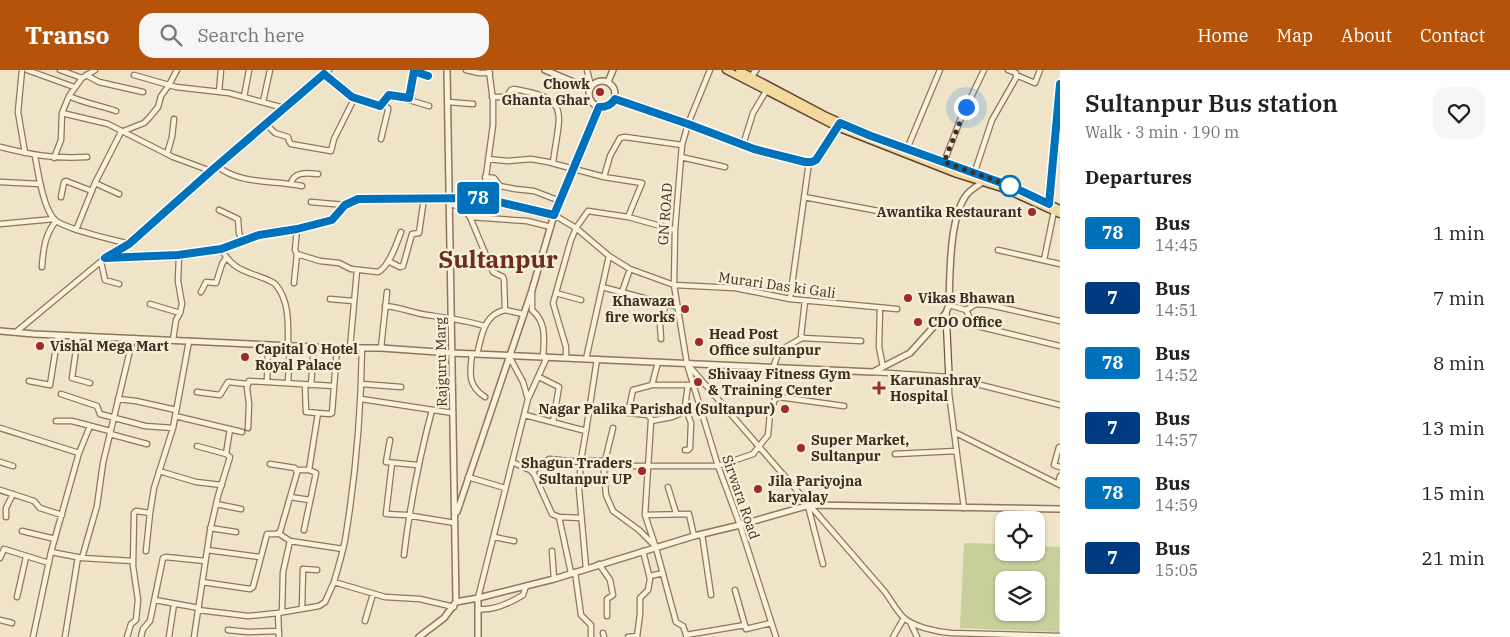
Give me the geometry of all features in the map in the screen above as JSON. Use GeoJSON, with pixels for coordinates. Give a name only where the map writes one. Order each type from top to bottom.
{"type":"FeatureCollection","features":[{"type":"Feature","properties":{"kind":"main road"},"geometry":{"type":"LineString","coordinates":[[726,70],[838,125],[957,174],[1005,189],[1058,212]]}},
{"type":"Feature","properties":{"kind":"main road"},"geometry":{"type":"LineString","coordinates":[[739,70],[767,90]]}},
{"type":"Feature","properties":{"kind":"main road"},"geometry":{"type":"LineString","coordinates":[[838,125],[1013,187],[1049,204],[1058,212]]}},
{"type":"Feature","properties":{"kind":"main road"},"geometry":{"type":"LineString","coordinates":[[946,313],[949,377]]}},
{"type":"Feature","properties":{"kind":"street"},"geometry":{"type":"LineString","coordinates":[[22,70],[18,112],[25,153]]}},
{"type":"Feature","properties":{"kind":"street"},"geometry":{"type":"LineString","coordinates":[[27,70],[74,87]]}},
{"type":"Feature","properties":{"kind":"street"},"geometry":{"type":"LineString","coordinates":[[60,70],[143,92]]}},
{"type":"Feature","properties":{"kind":"street"},"geometry":{"type":"LineString","coordinates":[[54,158],[61,140],[62,113],[69,96],[84,76],[95,70]]}},
{"type":"Feature","properties":{"kind":"street"},"geometry":{"type":"LineString","coordinates":[[76,230],[92,191],[121,132],[146,121],[158,107],[161,96],[169,86],[177,70]]}},
{"type":"Feature","properties":{"kind":"street"},"geometry":{"type":"LineString","coordinates":[[219,92],[221,70]]}},
{"type":"Feature","properties":{"kind":"street"},"geometry":{"type":"LineString","coordinates":[[244,97],[249,70]]}},
{"type":"Feature","properties":{"kind":"street"},"geometry":{"type":"LineString","coordinates":[[263,102],[270,70]]}},
{"type":"Feature","properties":{"kind":"street"},"geometry":{"type":"LineString","coordinates":[[16,332],[103,260],[129,244],[216,166],[329,70]]}},
{"type":"Feature","properties":{"kind":"street"},"geometry":{"type":"LineString","coordinates":[[409,98],[413,70],[428,76]]}},
{"type":"Feature","properties":{"kind":"street","name":"Rajguru Marg"},"geometry":{"type":"LineString","coordinates":[[448,70],[455,605]]}},
{"type":"Feature","properties":{"kind":"street"},"geometry":{"type":"LineString","coordinates":[[466,70],[479,73],[489,71],[493,125],[482,198]]}},
{"type":"Feature","properties":{"kind":"street"},"geometry":{"type":"LineString","coordinates":[[545,70],[591,88]]}},
{"type":"Feature","properties":{"kind":"street"},"geometry":{"type":"LineString","coordinates":[[587,70],[591,88],[590,99],[594,104],[599,107],[606,107],[615,99],[616,92],[608,82],[602,80],[596,82],[591,88]]}},
{"type":"Feature","properties":{"kind":"street"},"geometry":{"type":"LineString","coordinates":[[608,82],[613,70]]}},
{"type":"Feature","properties":{"kind":"street","name":"GN ROAD"},"geometry":{"type":"LineString","coordinates":[[687,364],[674,285],[675,230],[682,145],[688,124],[710,70]]}},
{"type":"Feature","properties":{"kind":"street"},"geometry":{"type":"LineString","coordinates":[[751,77],[756,70]]}},
{"type":"Feature","properties":{"kind":"street"},"geometry":{"type":"LineString","coordinates":[[907,149],[940,70]]}},
{"type":"Feature","properties":{"kind":"street"},"geometry":{"type":"LineString","coordinates":[[944,162],[961,118],[984,70]]}},
{"type":"Feature","properties":{"kind":"street"},"geometry":{"type":"LineString","coordinates":[[1008,70],[1035,83],[1040,70]]}},
{"type":"Feature","properties":{"kind":"street"},"geometry":{"type":"LineString","coordinates":[[324,74],[354,98],[388,108],[381,139]]}},
{"type":"Feature","properties":{"kind":"street"},"geometry":{"type":"LineString","coordinates":[[134,75],[169,86],[219,92],[284,108]]}},
{"type":"Feature","properties":{"kind":"street"},"geometry":{"type":"LineString","coordinates":[[974,174],[992,120],[1016,75]]}},
{"type":"Feature","properties":{"kind":"street"},"geometry":{"type":"LineString","coordinates":[[1049,204],[1060,84]]}},
{"type":"Feature","properties":{"kind":"street"},"geometry":{"type":"LineString","coordinates":[[492,97],[506,97],[514,89],[548,98],[554,103],[559,113],[553,163]]}},
{"type":"Feature","properties":{"kind":"street"},"geometry":{"type":"LineString","coordinates":[[743,145],[753,113],[767,90]]}},
{"type":"Feature","properties":{"kind":"street"},"geometry":{"type":"LineString","coordinates":[[382,105],[389,95],[409,98],[411,101],[429,106]]}},
{"type":"Feature","properties":{"kind":"street"},"geometry":{"type":"LineString","coordinates":[[69,96],[81,102],[94,103],[116,111]]}},
{"type":"Feature","properties":{"kind":"street"},"geometry":{"type":"LineString","coordinates":[[266,124],[275,133],[288,137],[289,142],[292,144],[331,151],[334,139],[354,98]]}},
{"type":"Feature","properties":{"kind":"street"},"geometry":{"type":"LineString","coordinates":[[615,99],[743,145],[780,157],[809,162],[816,160],[838,125]]}},
{"type":"Feature","properties":{"kind":"street"},"geometry":{"type":"LineString","coordinates":[[448,102],[473,104]]}},
{"type":"Feature","properties":{"kind":"street"},"geometry":{"type":"LineString","coordinates":[[392,463],[386,514],[455,520],[532,290],[554,215],[599,107]]}},
{"type":"Feature","properties":{"kind":"street"},"geometry":{"type":"LineString","coordinates":[[62,113],[108,124],[167,154],[211,171]]}},
{"type":"Feature","properties":{"kind":"street"},"geometry":{"type":"LineString","coordinates":[[167,154],[172,137],[174,119]]}},
{"type":"Feature","properties":{"kind":"street"},"geometry":{"type":"LineString","coordinates":[[604,177],[610,156],[620,138],[625,136],[682,145]]}},
{"type":"Feature","properties":{"kind":"street"},"geometry":{"type":"LineString","coordinates":[[0,147],[34,156],[54,158],[87,157]]}},
{"type":"Feature","properties":{"kind":"street"},"geometry":{"type":"LineString","coordinates":[[34,156],[40,184],[47,205],[55,220]]}},
{"type":"Feature","properties":{"kind":"street"},"geometry":{"type":"LineString","coordinates":[[681,156],[725,167]]}},
{"type":"Feature","properties":{"kind":"street"},"geometry":{"type":"LineString","coordinates":[[488,159],[507,161],[527,159],[553,163],[604,177],[642,183],[628,217]]}},
{"type":"Feature","properties":{"kind":"street"},"geometry":{"type":"LineString","coordinates":[[790,299],[809,162]]}},
{"type":"Feature","properties":{"kind":"street"},"geometry":{"type":"LineString","coordinates":[[216,166],[242,178],[302,186]]}},
{"type":"Feature","properties":{"kind":"street"},"geometry":{"type":"LineString","coordinates":[[292,184],[294,176],[305,173],[318,174]]}},
{"type":"Feature","properties":{"kind":"street"},"geometry":{"type":"LineString","coordinates":[[486,177],[494,178],[500,186],[515,190],[534,191],[560,201]]}},
{"type":"Feature","properties":{"kind":"street"},"geometry":{"type":"LineString","coordinates":[[61,197],[64,182],[66,181],[92,191]]}},
{"type":"Feature","properties":{"kind":"street"},"geometry":{"type":"LineString","coordinates":[[0,182],[40,184]]}},
{"type":"Feature","properties":{"kind":"street"},"geometry":{"type":"LineString","coordinates":[[873,372],[910,353],[946,313],[949,305],[952,241],[960,207],[965,195],[983,182]]}},
{"type":"Feature","properties":{"kind":"street"},"geometry":{"type":"LineString","coordinates":[[96,183],[119,194]]}},
{"type":"Feature","properties":{"kind":"street"},"geometry":{"type":"LineString","coordinates":[[804,197],[889,213]]}},
{"type":"Feature","properties":{"kind":"street"},"geometry":{"type":"LineString","coordinates":[[388,261],[400,267],[403,266],[412,234],[419,233],[424,198]]}},
{"type":"Feature","properties":{"kind":"street","name":"Murari Das ki Gali"},"geometry":{"type":"LineString","coordinates":[[345,205],[358,199],[424,198],[449,201],[482,198],[554,215],[576,228],[609,256],[630,269],[674,285],[735,288],[805,301],[897,309]]}},
{"type":"Feature","properties":{"kind":"street"},"geometry":{"type":"LineString","coordinates":[[449,201],[465,209],[494,272],[503,277],[504,310]]}},
{"type":"Feature","properties":{"kind":"street"},"geometry":{"type":"LineString","coordinates":[[311,202],[345,205]]}},
{"type":"Feature","properties":{"kind":"street"},"geometry":{"type":"LineString","coordinates":[[103,260],[178,255],[221,249],[259,235],[297,229],[332,220],[345,205]]}},
{"type":"Feature","properties":{"kind":"street"},"geometry":{"type":"LineString","coordinates":[[219,210],[238,219],[239,233],[242,240]]}},
{"type":"Feature","properties":{"kind":"street"},"geometry":{"type":"LineString","coordinates":[[566,358],[566,347],[554,308],[556,293],[576,228],[588,211],[628,217],[675,230]]}},
{"type":"Feature","properties":{"kind":"street"},"geometry":{"type":"LineString","coordinates":[[1044,260],[1058,212]]}},
{"type":"Feature","properties":{"kind":"street"},"geometry":{"type":"LineString","coordinates":[[470,217],[527,221],[551,227]]}},
{"type":"Feature","properties":{"kind":"street"},"geometry":{"type":"LineString","coordinates":[[0,224],[55,220],[76,230],[129,244]]}},
{"type":"Feature","properties":{"kind":"street"},"geometry":{"type":"LineString","coordinates":[[42,267],[44,245],[55,220]]}},
{"type":"Feature","properties":{"kind":"street"},"geometry":{"type":"LineString","coordinates":[[294,283],[297,229]]}},
{"type":"Feature","properties":{"kind":"street"},"geometry":{"type":"LineString","coordinates":[[297,254],[317,261],[339,263],[348,269],[380,272],[388,261],[401,232]]}},
{"type":"Feature","properties":{"kind":"street"},"geometry":{"type":"LineString","coordinates":[[221,249],[233,266],[275,283],[284,300],[288,313],[288,384]]}},
{"type":"Feature","properties":{"kind":"street"},"geometry":{"type":"LineString","coordinates":[[998,250],[1060,264]]}},
{"type":"Feature","properties":{"kind":"street"},"geometry":{"type":"LineString","coordinates":[[173,340],[182,300],[178,281],[178,255]]}},
{"type":"Feature","properties":{"kind":"street"},"geometry":{"type":"LineString","coordinates":[[586,359],[609,256]]}},
{"type":"Feature","properties":{"kind":"street"},"geometry":{"type":"LineString","coordinates":[[201,292],[206,282],[216,283],[226,258]]}},
{"type":"Feature","properties":{"kind":"street"},"geometry":{"type":"LineString","coordinates":[[103,260],[105,280],[119,284]]}},
{"type":"Feature","properties":{"kind":"street"},"geometry":{"type":"LineString","coordinates":[[622,292],[630,269]]}},
{"type":"Feature","properties":{"kind":"street"},"geometry":{"type":"LineString","coordinates":[[350,348],[357,270]]}},
{"type":"Feature","properties":{"kind":"street"},"geometry":{"type":"LineString","coordinates":[[602,286],[678,307]]}},
{"type":"Feature","properties":{"kind":"street"},"geometry":{"type":"LineString","coordinates":[[478,637],[478,598],[528,399],[539,377],[545,357],[544,329],[538,315],[532,310],[532,290]]}},
{"type":"Feature","properties":{"kind":"street"},"geometry":{"type":"LineString","coordinates":[[381,348],[387,292]]}},
{"type":"Feature","properties":{"kind":"street"},"geometry":{"type":"LineString","coordinates":[[556,293],[581,300]]}},
{"type":"Feature","properties":{"kind":"street"},"geometry":{"type":"LineString","coordinates":[[330,299],[354,301]]}},
{"type":"Feature","properties":{"kind":"street"},"geometry":{"type":"LineString","coordinates":[[802,338],[805,301]]}},
{"type":"Feature","properties":{"kind":"street"},"geometry":{"type":"LineString","coordinates":[[150,304],[180,312]]}},
{"type":"Feature","properties":{"kind":"street"},"geometry":{"type":"LineString","coordinates":[[661,339],[660,324],[666,304]]}},
{"type":"Feature","properties":{"kind":"street"},"geometry":{"type":"LineString","coordinates":[[966,310],[976,304],[990,304],[1060,321]]}},
{"type":"Feature","properties":{"kind":"street"},"geometry":{"type":"LineString","coordinates":[[949,305],[966,310],[972,322],[977,326],[1060,346]]}},
{"type":"Feature","properties":{"kind":"street"},"geometry":{"type":"LineString","coordinates":[[385,306],[402,308],[428,315],[463,319],[484,326]]}},
{"type":"Feature","properties":{"kind":"street"},"geometry":{"type":"LineString","coordinates":[[880,308],[878,347],[883,367]]}},
{"type":"Feature","properties":{"kind":"street"},"geometry":{"type":"LineString","coordinates":[[485,397],[477,392],[472,382],[470,371],[484,326],[491,317],[504,310],[523,314]]}},
{"type":"Feature","properties":{"kind":"street"},"geometry":{"type":"LineString","coordinates":[[0,331],[949,377],[1060,405]]}},
{"type":"Feature","properties":{"kind":"street"},"geometry":{"type":"LineString","coordinates":[[30,381],[50,385],[58,335]]}},
{"type":"Feature","properties":{"kind":"street"},"geometry":{"type":"LineString","coordinates":[[78,336],[72,378],[90,383]]}},
{"type":"Feature","properties":{"kind":"street"},"geometry":{"type":"LineString","coordinates":[[65,637],[80,558],[98,506],[103,463],[133,338]]}},
{"type":"Feature","properties":{"kind":"street"},"geometry":{"type":"LineString","coordinates":[[773,368],[779,351],[802,338],[862,341]]}},
{"type":"Feature","properties":{"kind":"street"},"geometry":{"type":"LineString","coordinates":[[146,552],[154,488],[173,428],[189,341]]}},
{"type":"Feature","properties":{"kind":"street"},"geometry":{"type":"LineString","coordinates":[[267,382],[268,345]]}},
{"type":"Feature","properties":{"kind":"street"},"geometry":{"type":"LineString","coordinates":[[311,385],[314,347]]}},
{"type":"Feature","properties":{"kind":"street"},"geometry":{"type":"LineString","coordinates":[[305,385],[305,411],[332,413],[337,348]]}},
{"type":"Feature","properties":{"kind":"street"},"geometry":{"type":"LineString","coordinates":[[155,600],[198,609],[248,616],[319,606],[325,602],[334,582],[343,549],[348,516],[361,399],[362,348]]}},
{"type":"Feature","properties":{"kind":"street"},"geometry":{"type":"LineString","coordinates":[[509,356],[523,382],[528,399]]}},
{"type":"Feature","properties":{"kind":"street"},"geometry":{"type":"LineString","coordinates":[[586,568],[579,489],[581,461],[597,360]]}},
{"type":"Feature","properties":{"kind":"street"},"geometry":{"type":"LineString","coordinates":[[652,385],[658,362]]}},
{"type":"Feature","properties":{"kind":"street"},"geometry":{"type":"LineString","coordinates":[[687,364],[885,592],[904,618],[936,631],[951,633],[1060,636]]}},
{"type":"Feature","properties":{"kind":"street","name":"Sirwara Road"},"geometry":{"type":"LineString","coordinates":[[687,364],[691,385],[740,525],[776,637]]}},
{"type":"Feature","properties":{"kind":"street"},"geometry":{"type":"LineString","coordinates":[[539,377],[560,388],[553,422]]}},
{"type":"Feature","properties":{"kind":"street"},"geometry":{"type":"LineString","coordinates":[[949,377],[949,393],[964,508]]}},
{"type":"Feature","properties":{"kind":"street"},"geometry":{"type":"LineString","coordinates":[[248,428],[248,384],[250,380],[334,386]]}},
{"type":"Feature","properties":{"kind":"street"},"geometry":{"type":"LineString","coordinates":[[197,392],[220,395],[228,382],[248,384]]}},
{"type":"Feature","properties":{"kind":"street"},"geometry":{"type":"LineString","coordinates":[[362,384],[401,386]]}},
{"type":"Feature","properties":{"kind":"street"},"geometry":{"type":"LineString","coordinates":[[652,420],[648,415],[629,414],[627,412],[633,390],[652,385],[691,385],[686,411],[691,423],[690,448],[685,450]]}},
{"type":"Feature","properties":{"kind":"street"},"geometry":{"type":"LineString","coordinates":[[61,394],[97,406],[99,413],[146,426],[173,428]]}},
{"type":"Feature","properties":{"kind":"street"},"geometry":{"type":"LineString","coordinates":[[118,399],[136,401],[242,432]]}},
{"type":"Feature","properties":{"kind":"street"},"geometry":{"type":"LineString","coordinates":[[361,399],[453,413]]}},
{"type":"Feature","properties":{"kind":"street"},"geometry":{"type":"LineString","coordinates":[[532,472],[549,459],[554,458],[604,461],[618,466],[718,466],[753,454],[768,435],[770,412],[775,399],[844,406]]}},
{"type":"Feature","properties":{"kind":"street"},"geometry":{"type":"LineString","coordinates":[[404,555],[408,516],[417,465],[432,410]]}},
{"type":"Feature","properties":{"kind":"street"},"geometry":{"type":"LineString","coordinates":[[652,420],[672,417],[686,411]]}},
{"type":"Feature","properties":{"kind":"street"},"geometry":{"type":"LineString","coordinates":[[309,470],[318,413]]}},
{"type":"Feature","properties":{"kind":"street"},"geometry":{"type":"LineString","coordinates":[[525,415],[586,431]]}},
{"type":"Feature","properties":{"kind":"street"},"geometry":{"type":"LineString","coordinates":[[652,420],[650,424],[644,515],[656,548],[676,622],[683,626],[686,636],[745,625]]}},
{"type":"Feature","properties":{"kind":"street"},"geometry":{"type":"LineString","coordinates":[[56,421],[72,421],[147,444]]}},
{"type":"Feature","properties":{"kind":"street"},"geometry":{"type":"LineString","coordinates":[[33,637],[48,563],[80,453],[90,426]]}},
{"type":"Feature","properties":{"kind":"street"},"geometry":{"type":"LineString","coordinates":[[0,428],[80,453]]}},
{"type":"Feature","properties":{"kind":"street"},"geometry":{"type":"LineString","coordinates":[[613,428],[604,461],[606,495],[613,511],[639,530],[656,548]]}},
{"type":"Feature","properties":{"kind":"street"},"geometry":{"type":"LineString","coordinates":[[226,454],[230,429]]}},
{"type":"Feature","properties":{"kind":"street"},"geometry":{"type":"LineString","coordinates":[[954,432],[1009,461],[1059,484],[1060,476]]}},
{"type":"Feature","properties":{"kind":"street"},"geometry":{"type":"LineString","coordinates":[[390,440],[387,463],[417,465]]}},
{"type":"Feature","properties":{"kind":"street"},"geometry":{"type":"LineString","coordinates":[[194,637],[210,528],[230,457],[226,454],[197,446]]}},
{"type":"Feature","properties":{"kind":"street"},"geometry":{"type":"LineString","coordinates":[[1060,447],[1058,447],[1054,465],[1060,467]]}},
{"type":"Feature","properties":{"kind":"street"},"geometry":{"type":"LineString","coordinates":[[895,454],[956,451]]}},
{"type":"Feature","properties":{"kind":"street"},"geometry":{"type":"LineString","coordinates":[[0,462],[13,466]]}},
{"type":"Feature","properties":{"kind":"street"},"geometry":{"type":"LineString","coordinates":[[512,462],[532,472],[552,514],[559,518],[581,518]]}},
{"type":"Feature","properties":{"kind":"street"},"geometry":{"type":"LineString","coordinates":[[270,464],[295,468],[297,470],[309,470],[316,473],[304,530]]}},
{"type":"Feature","properties":{"kind":"street"},"geometry":{"type":"LineString","coordinates":[[278,533],[297,470]]}},
{"type":"Feature","properties":{"kind":"street"},"geometry":{"type":"LineString","coordinates":[[159,471],[196,482],[222,485]]}},
{"type":"Feature","properties":{"kind":"street"},"geometry":{"type":"LineString","coordinates":[[468,477],[506,488]]}},
{"type":"Feature","properties":{"kind":"street"},"geometry":{"type":"LineString","coordinates":[[668,488],[676,514]]}},
{"type":"Feature","properties":{"kind":"street"},"geometry":{"type":"LineString","coordinates":[[0,490],[34,501],[40,508],[62,515]]}},
{"type":"Feature","properties":{"kind":"street"},"geometry":{"type":"LineString","coordinates":[[6,517],[6,508],[13,494]]}},
{"type":"Feature","properties":{"kind":"street"},"geometry":{"type":"LineString","coordinates":[[290,497],[310,500]]}},
{"type":"Feature","properties":{"kind":"street"},"geometry":{"type":"LineString","coordinates":[[216,504],[240,510]]}},
{"type":"Feature","properties":{"kind":"street"},"geometry":{"type":"LineString","coordinates":[[809,506],[823,564]]}},
{"type":"Feature","properties":{"kind":"street"},"geometry":{"type":"LineString","coordinates":[[334,582],[385,597],[420,599],[455,605],[554,579],[694,536],[809,506],[1060,509]]}},
{"type":"Feature","properties":{"kind":"street"},"geometry":{"type":"LineString","coordinates":[[127,637],[130,624],[136,620],[138,600],[133,561],[134,512],[150,513]]}},
{"type":"Feature","properties":{"kind":"street"},"geometry":{"type":"LineString","coordinates":[[644,515],[687,513],[690,516],[694,536]]}},
{"type":"Feature","properties":{"kind":"street"},"geometry":{"type":"LineString","coordinates":[[559,518],[582,615],[591,625],[591,637]]}},
{"type":"Feature","properties":{"kind":"street"},"geometry":{"type":"LineString","coordinates":[[210,528],[236,532]]}},
{"type":"Feature","properties":{"kind":"street"},"geometry":{"type":"LineString","coordinates":[[22,531],[55,539]]}},
{"type":"Feature","properties":{"kind":"street"},"geometry":{"type":"LineString","coordinates":[[202,582],[252,589],[267,534],[278,533],[290,541],[343,549]]}},
{"type":"Feature","properties":{"kind":"street"},"geometry":{"type":"LineString","coordinates":[[702,534],[711,595]]}},
{"type":"Feature","properties":{"kind":"street"},"geometry":{"type":"LineString","coordinates":[[494,537],[514,542]]}},
{"type":"Feature","properties":{"kind":"street"},"geometry":{"type":"LineString","coordinates":[[279,637],[282,572],[290,541]]}},
{"type":"Feature","properties":{"kind":"street"},"geometry":{"type":"LineString","coordinates":[[0,558],[1,552],[4,549],[48,563]]}},
{"type":"Feature","properties":{"kind":"street"},"geometry":{"type":"LineString","coordinates":[[207,550],[260,557]]}},
{"type":"Feature","properties":{"kind":"street"},"geometry":{"type":"LineString","coordinates":[[552,551],[554,579]]}},
{"type":"Feature","properties":{"kind":"street"},"geometry":{"type":"LineString","coordinates":[[628,637],[637,636],[640,598],[648,590],[650,576],[643,551]]}},
{"type":"Feature","properties":{"kind":"street"},"geometry":{"type":"LineString","coordinates":[[51,552],[80,558],[133,561]]}},
{"type":"Feature","properties":{"kind":"street"},"geometry":{"type":"LineString","coordinates":[[17,597],[26,557]]}},
{"type":"Feature","properties":{"kind":"street"},"geometry":{"type":"LineString","coordinates":[[141,637],[143,629],[150,621],[164,557],[205,561]]}},
{"type":"Feature","properties":{"kind":"street"},"geometry":{"type":"LineString","coordinates":[[599,564],[612,584],[613,595],[607,599],[607,616]]}},
{"type":"Feature","properties":{"kind":"street"},"geometry":{"type":"LineString","coordinates":[[302,609],[303,569],[317,570]]}},
{"type":"Feature","properties":{"kind":"street"},"geometry":{"type":"LineString","coordinates":[[650,576],[663,573]]}},
{"type":"Feature","properties":{"kind":"street"},"geometry":{"type":"LineString","coordinates":[[478,609],[488,609],[508,603],[523,595],[526,586]]}},
{"type":"Feature","properties":{"kind":"street"},"geometry":{"type":"LineString","coordinates":[[735,590],[745,625],[748,629],[771,623]]}},
{"type":"Feature","properties":{"kind":"street"},"geometry":{"type":"LineString","coordinates":[[365,621],[373,594]]}},
{"type":"Feature","properties":{"kind":"street"},"geometry":{"type":"LineString","coordinates":[[169,637],[174,604]]}},
{"type":"Feature","properties":{"kind":"street"},"geometry":{"type":"LineString","coordinates":[[419,637],[444,618],[455,605]]}},
{"type":"Feature","properties":{"kind":"street"},"geometry":{"type":"LineString","coordinates":[[893,637],[904,618]]}},
{"type":"Feature","properties":{"kind":"street"},"geometry":{"type":"LineString","coordinates":[[0,620],[12,623]]}},
{"type":"Feature","properties":{"kind":"street"},"geometry":{"type":"LineString","coordinates":[[910,622],[917,637]]}},
{"type":"Feature","properties":{"kind":"street"},"geometry":{"type":"LineString","coordinates":[[228,630],[248,632],[279,631]]}},
{"type":"Feature","properties":{"kind":"green space"},"geometry":{"type":"Polygon","coordinates":[[[964,543],[995,544],[995,561],[1045,561],[1045,546],[1060,547],[1059,632],[960,628],[964,543]]]}},
{"type":"Feature","properties":{"kind":"bus line","name":"78"},"geometry":{"type":"LineString","coordinates":[[428,76],[414,71],[409,98],[389,95],[380,106],[352,97],[324,74],[129,244],[105,258],[178,255],[221,249],[259,235],[297,229],[332,220],[345,205],[358,199],[482,198],[554,215],[599,107],[606,107],[615,99],[754,149],[805,162],[816,160],[840,123],[1013,187],[1049,204],[1060,84]]}},
{"type":"Feature","properties":{"kind":"place","name":"Chowk Ghanta Ghar"},"geometry":{"type":"Point","coordinates":[600,92]}},
{"type":"Feature","properties":{"kind":"place","name":"Awantika Restaurant"},"geometry":{"type":"Point","coordinates":[1032,212]}},
{"type":"Feature","properties":{"kind":"place","name":"Vikas Bhawan"},"geometry":{"type":"Point","coordinates":[908,298]}},
{"type":"Feature","properties":{"kind":"place","name":"Khawaza fire works"},"geometry":{"type":"Point","coordinates":[685,309]}},
{"type":"Feature","properties":{"kind":"place","name":"CDO Office"},"geometry":{"type":"Point","coordinates":[918,322]}},
{"type":"Feature","properties":{"kind":"place","name":"Head Post Office sultanpur"},"geometry":{"type":"Point","coordinates":[699,342]}},
{"type":"Feature","properties":{"kind":"place","name":"Vishal Mega Mart"},"geometry":{"type":"Point","coordinates":[40,346]}},
{"type":"Feature","properties":{"kind":"place","name":"Capital O Hotel Royal Palace"},"geometry":{"type":"Point","coordinates":[245,357]}},
{"type":"Feature","properties":{"kind":"place","name":"Shivaay Fitness Gym & Training Center"},"geometry":{"type":"Point","coordinates":[698,382]}},
{"type":"Feature","properties":{"kind":"place","name":"Karunashray Hospital"},"geometry":{"type":"Point","coordinates":[879,388]}},
{"type":"Feature","properties":{"kind":"place","name":"Nagar Palika Parishad (Sultanpur)"},"geometry":{"type":"Point","coordinates":[785,409]}},
{"type":"Feature","properties":{"kind":"place","name":"Super Market, Sultanpur"},"geometry":{"type":"Point","coordinates":[801,448]}},
{"type":"Feature","properties":{"kind":"place","name":"Shagun Traders Sultanpur UP"},"geometry":{"type":"Point","coordinates":[642,471]}},
{"type":"Feature","properties":{"kind":"place","name":"Jila Pariyojna karyalay"},"geometry":{"type":"Point","coordinates":[758,489]}},
{"type":"Feature","properties":{"kind":"district","name":"Sultanpur"},"geometry":{"type":"Point","coordinates":[498,259]}},
{"type":"Feature","properties":{"kind":"route"},"geometry":{"type":"LineString","coordinates":[[966,107],[944,162],[1013,187],[1010,186]]}}]}
